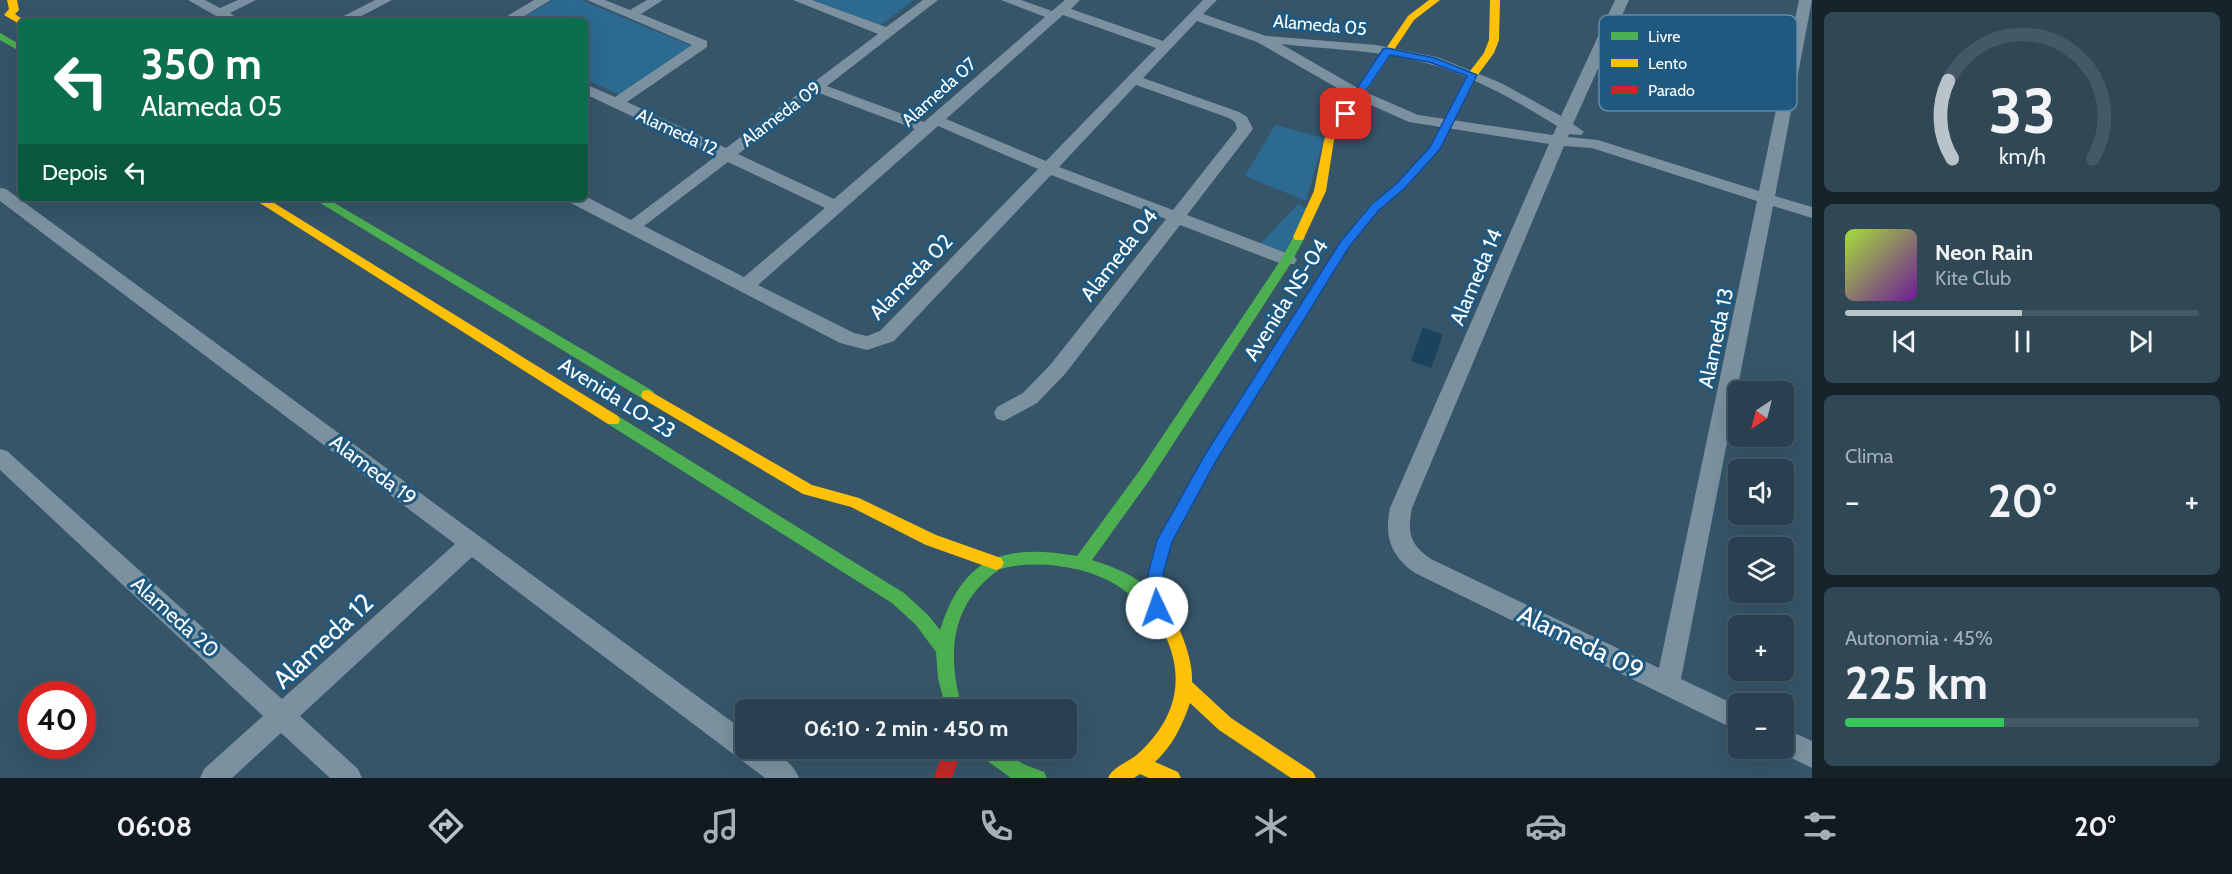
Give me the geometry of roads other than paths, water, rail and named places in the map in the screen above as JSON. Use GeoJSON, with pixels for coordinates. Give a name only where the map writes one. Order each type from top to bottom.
{"type":"FeatureCollection","features":[{"type":"Feature","properties":{"kind":"street"},"geometry":{"type":"LineString","coordinates":[[12,0],[14,10],[9,15],[18,20]]}},
{"type":"Feature","properties":{"kind":"street"},"geometry":{"type":"LineString","coordinates":[[195,0],[229,18]]}},
{"type":"Feature","properties":{"kind":"street"},"geometry":{"type":"LineString","coordinates":[[220,13],[249,0]]}},
{"type":"Feature","properties":{"kind":"street"},"geometry":{"type":"LineString","coordinates":[[348,18],[385,0]]}},
{"type":"Feature","properties":{"kind":"street"},"geometry":{"type":"LineString","coordinates":[[511,18],[544,0]]}},
{"type":"Feature","properties":{"kind":"street"},"geometry":{"type":"LineString","coordinates":[[594,0],[702,44],[616,103]]}},
{"type":"Feature","properties":{"kind":"street"},"geometry":{"type":"LineString","coordinates":[[631,15],[656,0]]}},
{"type":"Feature","properties":{"kind":"street"},"geometry":{"type":"LineString","coordinates":[[800,0],[889,33]]}},
{"type":"Feature","properties":{"kind":"street","name":"Alameda 09"},"geometry":{"type":"LineString","coordinates":[[631,228],[931,0]]}},
{"type":"Feature","properties":{"kind":"street"},"geometry":{"type":"LineString","coordinates":[[1008,0],[1063,9],[1165,46]]}},
{"type":"Feature","properties":{"kind":"street","name":"Alameda 02"},"geometry":{"type":"LineString","coordinates":[[581,201],[847,338],[862,344],[876,343],[887,336],[1210,0]]}},
{"type":"Feature","properties":{"kind":"street","name":"Avenida NS-04"},"geometry":{"type":"LineString","coordinates":[[1083,560],[1113,521],[1191,406],[1244,321],[1288,260],[1320,191],[1329,140],[1411,18],[1435,0]]}},
{"type":"Feature","properties":{"kind":"street","name":"Avenida NS-04"},"geometry":{"type":"LineString","coordinates":[[1157,608],[1155,574],[1164,540],[1211,457],[1345,244],[1375,207],[1420,167],[1435,149],[1472,75],[1489,52],[1494,40],[1495,0]]}},
{"type":"Feature","properties":{"kind":"street","name":"Alameda 14"},"geometry":{"type":"LineString","coordinates":[[1615,15],[1622,0]]}},
{"type":"Feature","properties":{"kind":"street","name":"Alameda 13"},"geometry":{"type":"LineString","coordinates":[[1797,46],[1806,0]]}},
{"type":"Feature","properties":{"kind":"street","name":"Alameda 07"},"geometry":{"type":"LineString","coordinates":[[744,287],[1063,9]]}},
{"type":"Feature","properties":{"kind":"street"},"geometry":{"type":"LineString","coordinates":[[1195,16],[1262,39]]}},
{"type":"Feature","properties":{"kind":"street"},"geometry":{"type":"LineString","coordinates":[[0,36],[18,48]]}},
{"type":"Feature","properties":{"kind":"street","name":"Alameda 05"},"geometry":{"type":"LineString","coordinates":[[1262,39],[1387,51],[1431,60],[1472,75],[1562,133]]}},
{"type":"Feature","properties":{"kind":"street","name":"Alameda 05"},"geometry":{"type":"LineString","coordinates":[[1262,39],[1358,94],[1414,119],[1446,126],[1562,133],[1812,213]]}},
{"type":"Feature","properties":{"kind":"street","name":"Alameda 14"},"geometry":{"type":"LineString","coordinates":[[1423,566],[1407,556],[1399,541],[1396,526],[1401,508],[1599,51]]}},
{"type":"Feature","properties":{"kind":"street","name":"Alameda 04"},"geometry":{"type":"LineString","coordinates":[[1004,413],[1030,398],[1058,369],[1242,135],[1245,124],[1234,115],[1133,79]]}},
{"type":"Feature","properties":{"kind":"street"},"geometry":{"type":"LineString","coordinates":[[817,87],[932,125],[1288,260]]}},
{"type":"Feature","properties":{"kind":"street","name":"Alameda 12"},"geometry":{"type":"LineString","coordinates":[[588,89],[726,154],[832,209]]}},
{"type":"Feature","properties":{"kind":"street","name":"Alameda 13"},"geometry":{"type":"LineString","coordinates":[[1668,684],[1784,111]]}},
{"type":"Feature","properties":{"kind":"street","name":"Alameda 19"},"geometry":{"type":"LineString","coordinates":[[0,193],[735,740]]}},
{"type":"Feature","properties":{"kind":"street","name":"Avenida LO-23"},"geometry":{"type":"LineString","coordinates":[[263,201],[898,598],[922,620],[942,646]]}},
{"type":"Feature","properties":{"kind":"street","name":"Avenida LO-23"},"geometry":{"type":"LineString","coordinates":[[323,201],[808,490],[834,493],[862,504],[920,535],[996,563]]}},
{"type":"Feature","properties":{"kind":"street","name":"Alameda 20"},"geometry":{"type":"LineString","coordinates":[[0,457],[349,778]]}},
{"type":"Feature","properties":{"kind":"street","name":"Alameda 12"},"geometry":{"type":"LineString","coordinates":[[213,778],[471,544]]}},
{"type":"Feature","properties":{"kind":"street"},"geometry":{"type":"LineString","coordinates":[[950,699],[944,684],[942,646],[950,617],[961,600],[996,563],[1049,556],[1083,560],[1110,571],[1136,587],[1157,608],[1172,632],[1179,650],[1185,687],[1179,717],[1164,744],[1141,766],[1117,778]]}},
{"type":"Feature","properties":{"kind":"street","name":"Alameda 09"},"geometry":{"type":"LineString","coordinates":[[1423,566],[1728,714]]}},
{"type":"Feature","properties":{"kind":"street"},"geometry":{"type":"LineString","coordinates":[[1185,687],[1225,724],[1307,778]]}},
{"type":"Feature","properties":{"kind":"street"},"geometry":{"type":"LineString","coordinates":[[1794,746],[1812,755]]}},
{"type":"Feature","properties":{"kind":"street","name":"Alameda 19"},"geometry":{"type":"LineString","coordinates":[[761,759],[786,778]]}},
{"type":"Feature","properties":{"kind":"street"},"geometry":{"type":"LineString","coordinates":[[943,778],[949,759]]}},
{"type":"Feature","properties":{"kind":"street"},"geometry":{"type":"LineString","coordinates":[[1000,759],[1018,772],[1038,778]]}},
{"type":"Feature","properties":{"kind":"street"},"geometry":{"type":"LineString","coordinates":[[1141,766],[1173,778]]}}]}
